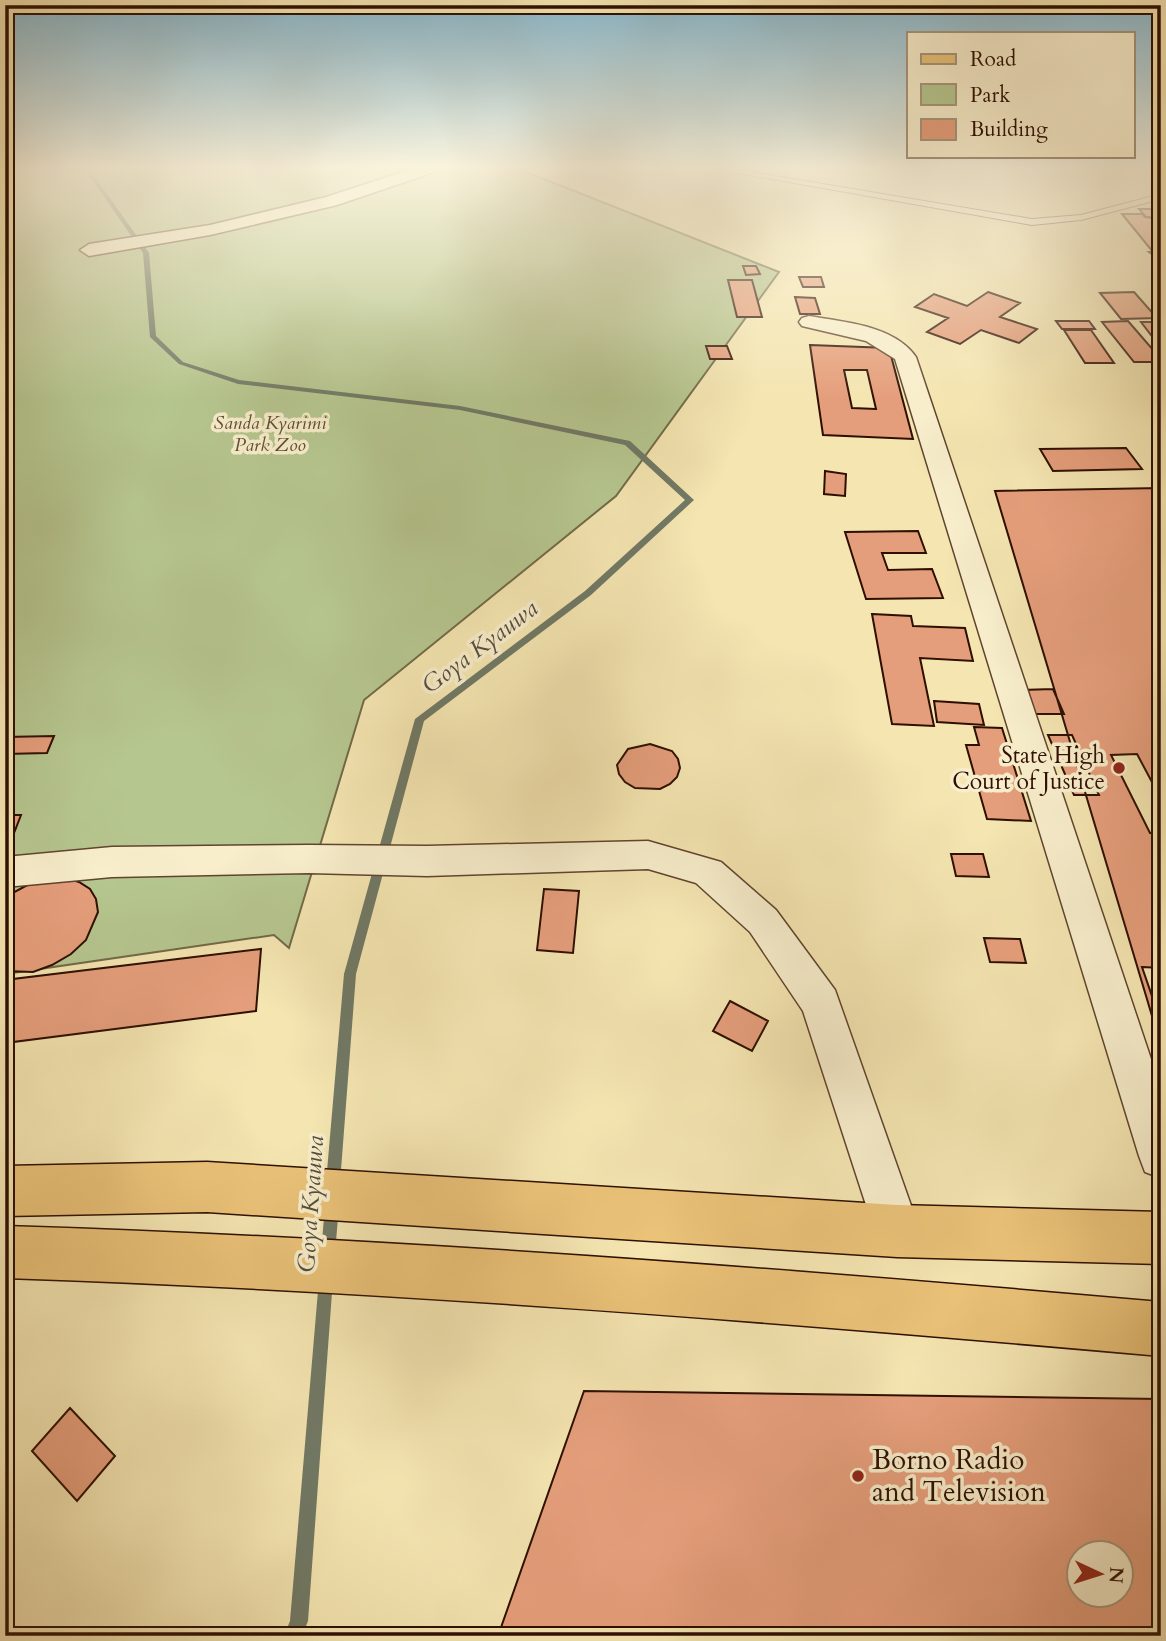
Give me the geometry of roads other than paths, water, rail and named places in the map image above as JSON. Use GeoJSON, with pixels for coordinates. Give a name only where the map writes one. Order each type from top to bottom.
{"type":"FeatureCollection","features":[{"type":"Feature","properties":{"kind":"main road"},"geometry":{"type":"LineString","coordinates":[[5,1191],[208,1187],[897,1231],[1161,1238]]}},
{"type":"Feature","properties":{"kind":"main road"},"geometry":{"type":"LineString","coordinates":[[5,1252],[187,1257],[682,1287],[1161,1329]]}},
{"type":"Feature","properties":{"kind":"street"},"geometry":{"type":"LineString","coordinates":[[96,249],[117,246]]}},
{"type":"Feature","properties":{"kind":"street"},"geometry":{"type":"LineString","coordinates":[[809,322],[845,328],[893,344],[905,357],[1161,1156]]}},
{"type":"Feature","properties":{"kind":"street"},"geometry":{"type":"LineString","coordinates":[[5,872],[112,862],[309,859],[427,861],[648,855],[708,872],[763,921],[821,1003],[897,1231]]}},
{"type":"Feature","properties":{"kind":"waterway","name":"Goya Kyauwa"},"geometry":{"type":"LineString","coordinates":[[141,246],[146,253],[153,337],[181,363],[238,382],[460,408],[627,443],[690,500],[588,593],[420,719],[350,974],[333,1183]]}},
{"type":"Feature","properties":{"kind":"waterway","name":"Goya Kyauwa"},"geometry":{"type":"LineString","coordinates":[[328,1253],[332,1206]]}},
{"type":"Feature","properties":{"kind":"waterway","name":"Goya Kyauwa"},"geometry":{"type":"LineString","coordinates":[[293,1636],[299,1621],[326,1279]]}},
{"type":"Feature","properties":{"kind":"place","name":"State High Court of Justice"},"geometry":{"type":"Point","coordinates":[1119,768]}},
{"type":"Feature","properties":{"kind":"place","name":"Borno Radio and Television"},"geometry":{"type":"Point","coordinates":[858,1476]}},
{"type":"Feature","properties":{"kind":"park label","name":"Sanda Kyarimi Park Zoo"},"geometry":{"type":"Point","coordinates":[270,434]}}]}
